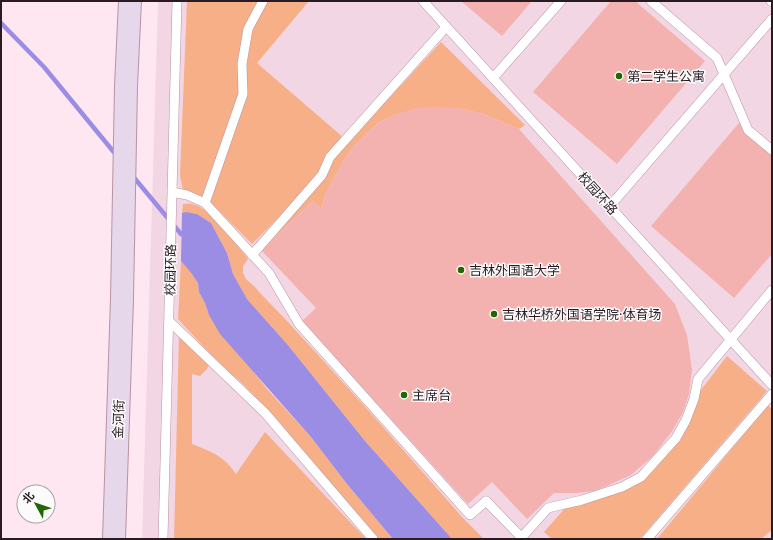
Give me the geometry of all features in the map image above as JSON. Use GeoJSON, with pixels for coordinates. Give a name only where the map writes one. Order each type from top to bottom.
{"type":"FeatureCollection","features":[{"type":"Feature","properties":{"kind":"street","name":"金河街"},"geometry":{"type":"LineString","coordinates":[[114,539],[122,299],[126,86],[130,1]]}},
{"type":"Feature","properties":{"kind":"lane","name":"校园环路"},"geometry":{"type":"LineString","coordinates":[[163,539],[177,1]]}},
{"type":"Feature","properties":{"kind":"lane"},"geometry":{"type":"LineString","coordinates":[[205,203],[243,94],[242,64],[248,29],[263,1]]}},
{"type":"Feature","properties":{"kind":"lane","name":"校园环路"},"geometry":{"type":"LineString","coordinates":[[423,1],[772,385]]}},
{"type":"Feature","properties":{"kind":"lane"},"geometry":{"type":"LineString","coordinates":[[493,78],[562,1]]}},
{"type":"Feature","properties":{"kind":"lane"},"geometry":{"type":"LineString","coordinates":[[651,1],[717,58],[748,130],[772,150]]}},
{"type":"Feature","properties":{"kind":"lane"},"geometry":{"type":"LineString","coordinates":[[610,206],[772,19]]}},
{"type":"Feature","properties":{"kind":"lane"},"geometry":{"type":"LineString","coordinates":[[252,255],[322,175],[330,157],[446,27]]}},
{"type":"Feature","properties":{"kind":"lane"},"geometry":{"type":"LineString","coordinates":[[172,192],[187,195],[205,203],[269,273],[299,324],[470,515],[486,501],[523,538],[548,508],[582,500],[622,487],[641,477],[676,438],[686,420],[694,399],[698,379],[772,290]]}},
{"type":"Feature","properties":{"kind":"lane"},"geometry":{"type":"LineString","coordinates":[[169,321],[265,413],[373,539]]}},
{"type":"Feature","properties":{"kind":"lane"},"geometry":{"type":"LineString","coordinates":[[647,539],[772,394]]}},
{"type":"Feature","properties":{"kind":"shaded area","name":"吉林外国语大学"},"geometry":{"type":"Polygon","coordinates":[[[158,1],[772,1],[772,539],[142,539],[158,1]]]}},
{"type":"Feature","properties":{"kind":"shaded area"},"geometry":{"type":"Polygon","coordinates":[[[187,1],[309,1],[257,63],[344,138],[320,176],[252,244],[211,203],[183,191],[180,175],[187,1]]]}},
{"type":"Feature","properties":{"kind":"shaded area"},"geometry":{"type":"Polygon","coordinates":[[[441,42],[525,125],[519,129],[484,114],[457,108],[397,114],[379,122],[354,146],[345,158],[326,193],[321,209],[313,201],[261,250],[331,161],[441,42]]]}},
{"type":"Feature","properties":{"kind":"shaded area"},"geometry":{"type":"Polygon","coordinates":[[[183,204],[191,204],[200,207],[216,219],[248,259],[243,266],[243,273],[246,279],[289,323],[463,518],[484,539],[452,539],[365,441],[287,344],[247,299],[233,274],[227,253],[211,223],[197,214],[186,212],[182,213],[183,204]]]}},
{"type":"Feature","properties":{"kind":"shaded area"},"geometry":{"type":"Polygon","coordinates":[[[186,212],[197,214],[211,223],[227,253],[233,274],[247,299],[287,344],[365,441],[452,539],[393,539],[347,484],[311,437],[220,334],[209,315],[199,292],[198,283],[181,261],[182,213],[186,212]]]}},
{"type":"Feature","properties":{"kind":"shaded area"},"geometry":{"type":"Polygon","coordinates":[[[181,261],[198,283],[199,292],[209,315],[267,389],[311,437],[347,484],[393,539],[376,539],[276,418],[245,386],[214,358],[178,319],[181,261]]]}},
{"type":"Feature","properties":{"kind":"shaded area"},"geometry":{"type":"Polygon","coordinates":[[[179,334],[209,364],[207,369],[200,376],[192,374],[192,444],[212,452],[227,463],[236,474],[265,432],[366,539],[174,539],[179,334]]]}},
{"type":"Feature","properties":{"kind":"shaded area"},"geometry":{"type":"Polygon","coordinates":[[[727,356],[767,391],[640,539],[552,539],[544,532],[566,507],[622,487],[660,457],[694,399],[727,356]]]}},
{"type":"Feature","properties":{"kind":"shaded area"},"geometry":{"type":"Polygon","coordinates":[[[768,405],[772,410],[772,530],[761,539],[657,539],[768,405]]]}},
{"type":"Feature","properties":{"kind":"building"},"geometry":{"type":"Polygon","coordinates":[[[461,1],[532,1],[502,36],[461,1]]]}},
{"type":"Feature","properties":{"kind":"building","name":"第二学生公寓"},"geometry":{"type":"Polygon","coordinates":[[[611,1],[635,1],[705,61],[617,164],[533,92],[611,1]]]}},
{"type":"Feature","properties":{"kind":"building","name":"吉林华桥外国语学院·体育场"},"geometry":{"type":"Polygon","coordinates":[[[416,108],[457,108],[484,114],[519,129],[675,304],[687,335],[692,370],[689,394],[683,412],[673,430],[653,456],[631,475],[594,491],[554,493],[527,519],[492,482],[468,504],[302,321],[316,308],[261,250],[313,201],[321,209],[326,193],[345,158],[354,146],[379,122],[416,108]]]}},
{"type":"Feature","properties":{"kind":"building"},"geometry":{"type":"Polygon","coordinates":[[[739,123],[772,151],[772,254],[734,298],[651,226],[739,123]]]}},
{"type":"Feature","properties":{"kind":"waterway"},"geometry":{"type":"LineString","coordinates":[[1,23],[44,67],[117,156]]}},
{"type":"Feature","properties":{"kind":"waterway"},"geometry":{"type":"LineString","coordinates":[[131,174],[181,234]]}},
{"type":"Feature","properties":{"kind":"place","name":"第二学生公寓"},"geometry":{"type":"Point","coordinates":[619,76]}},
{"type":"Feature","properties":{"kind":"place","name":"吉林外国语大学"},"geometry":{"type":"Point","coordinates":[461,270]}},
{"type":"Feature","properties":{"kind":"place","name":"吉林华桥外国语学院·体育场"},"geometry":{"type":"Point","coordinates":[494,314]}},
{"type":"Feature","properties":{"kind":"place","name":"主席台"},"geometry":{"type":"Point","coordinates":[404,395]}}]}
